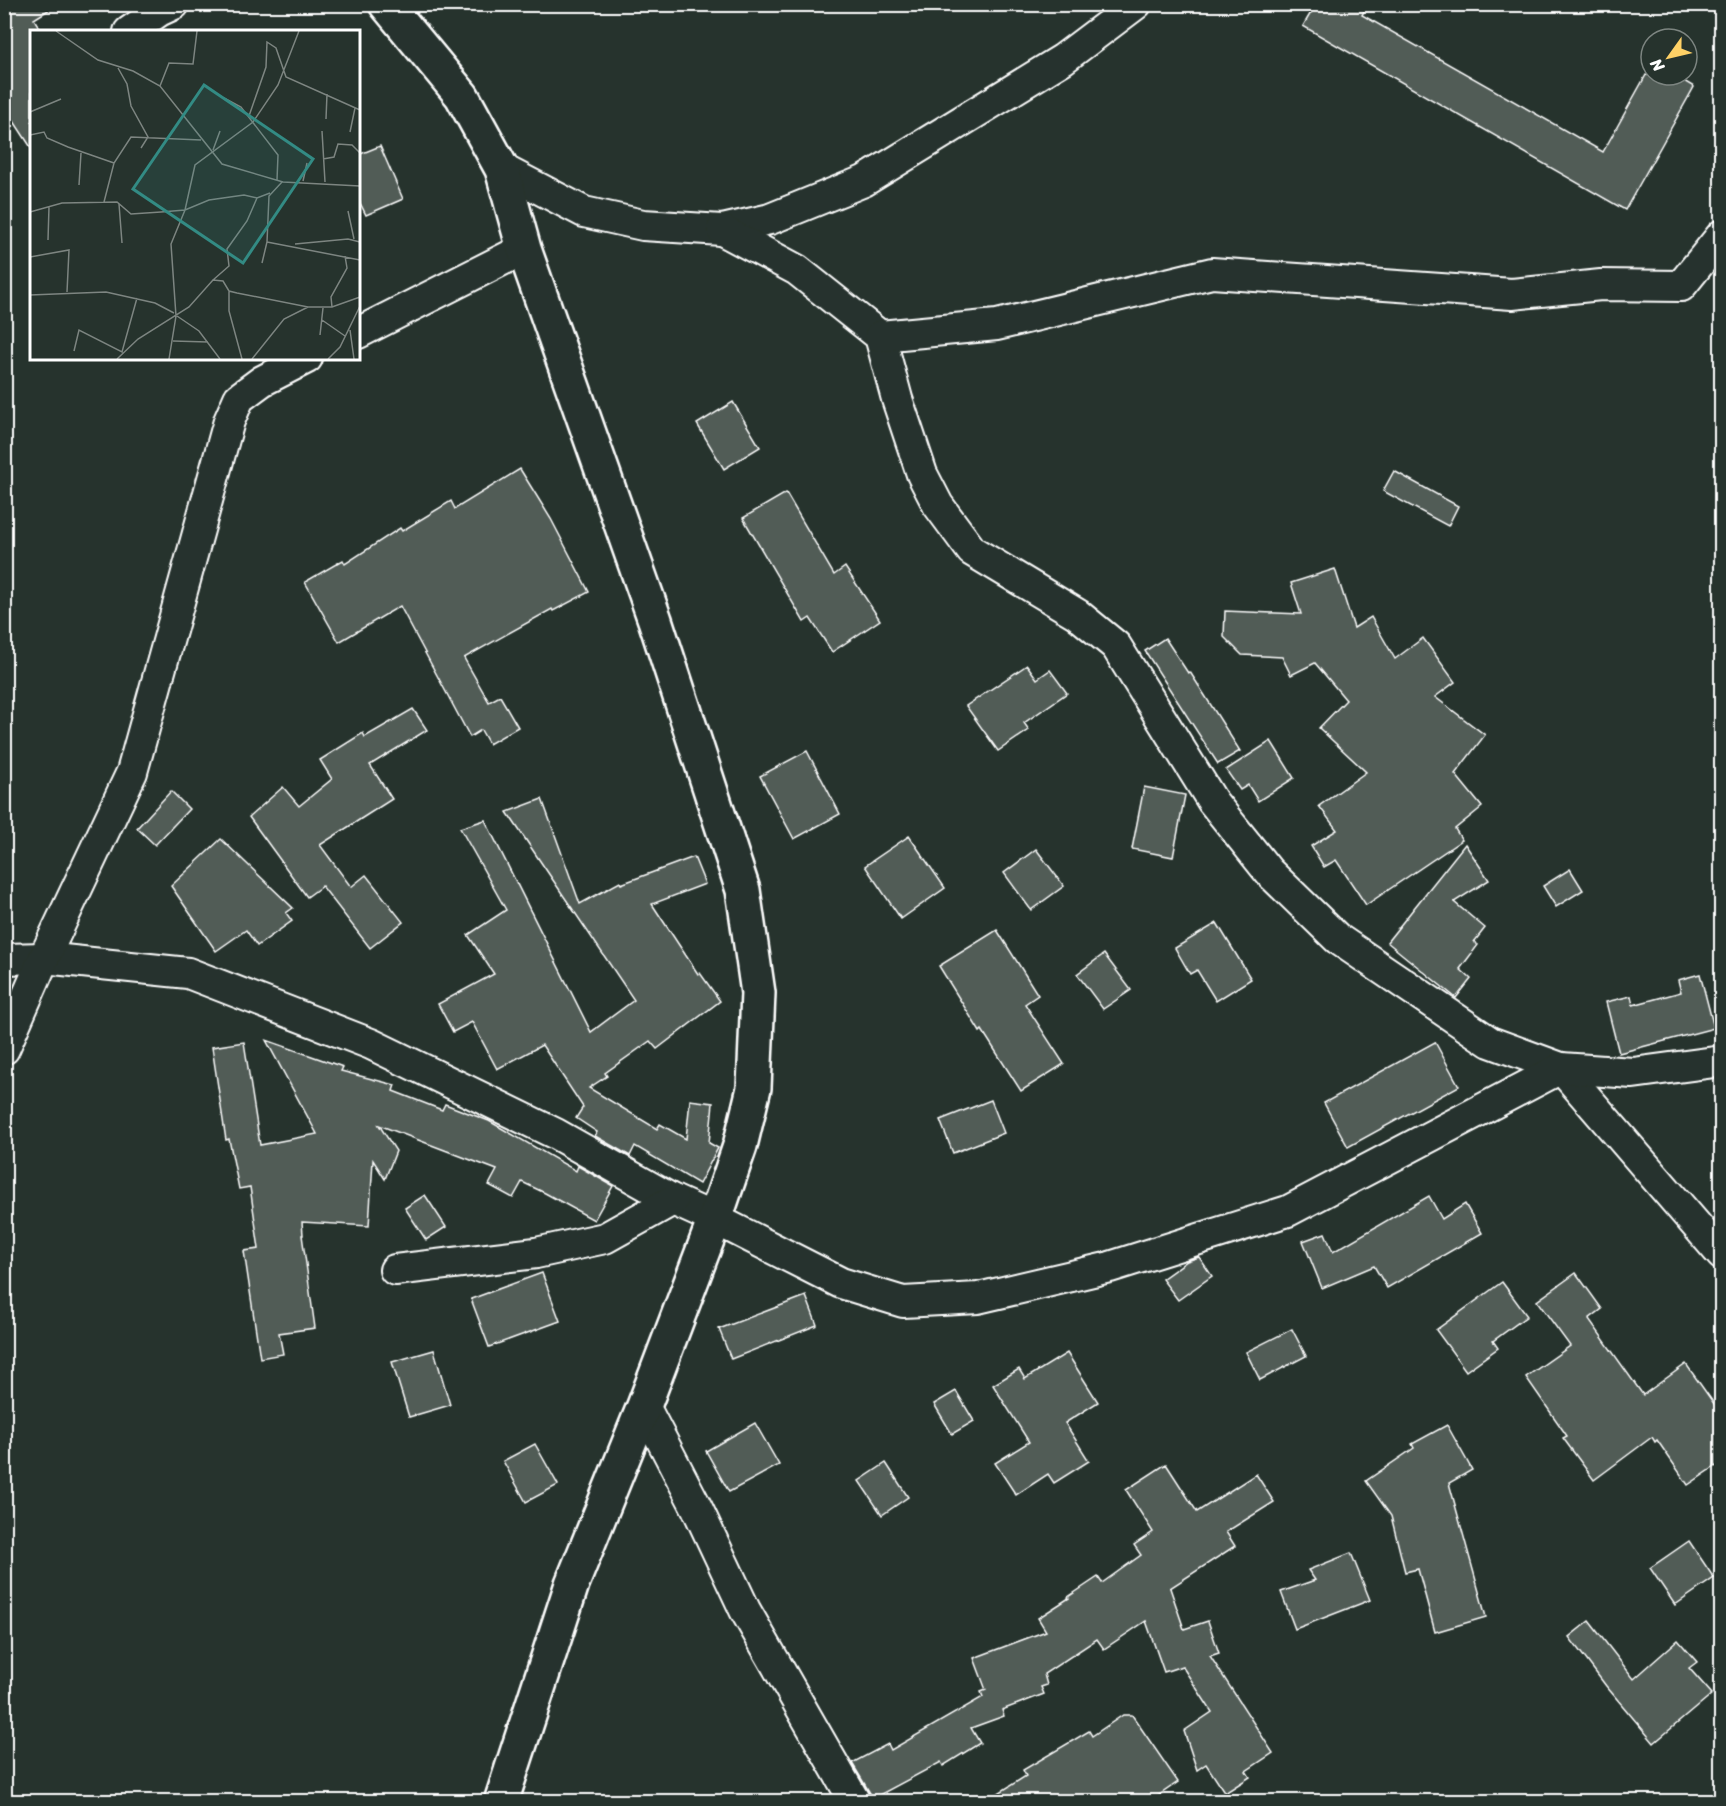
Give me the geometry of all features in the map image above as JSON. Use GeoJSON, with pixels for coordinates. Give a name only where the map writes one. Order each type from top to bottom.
{"type":"FeatureCollection","features":[{"type":"Feature","properties":{"kind":"street"},"geometry":{"type":"LineString","coordinates":[[132,30],[159,10],[174,4]]}},
{"type":"Feature","properties":{"kind":"street"},"geometry":{"type":"LineString","coordinates":[[386,4],[462,96],[502,169],[524,249],[655,620],[743,890],[758,993],[754,1088],[740,1146],[716,1219],[572,1584],[501,1802]]}},
{"type":"Feature","properties":{"kind":"street"},"geometry":{"type":"LineString","coordinates":[[502,169],[585,212],[643,225],[722,230],[770,219],[864,181],[1063,59],[1136,4]]}},
{"type":"Feature","properties":{"kind":"street"},"geometry":{"type":"LineString","coordinates":[[722,230],[797,270],[880,336],[897,399],[922,474],[938,505],[972,551],[1077,614],[1116,646],[1213,802],[1269,872],[1338,939],[1490,1042],[1561,1068],[1633,1073],[1722,1061]]}},
{"type":"Feature","properties":{"kind":"street"},"geometry":{"type":"LineString","coordinates":[[880,336],[997,325],[1212,273],[1512,294],[1601,285],[1681,286],[1722,236]]}},
{"type":"Feature","properties":{"kind":"street"},"geometry":{"type":"LineString","coordinates":[[360,332],[524,249]]}},
{"type":"Feature","properties":{"kind":"street"},"geometry":{"type":"LineString","coordinates":[[4,1049],[44,958],[132,772],[229,421],[239,398],[262,381],[303,360]]}},
{"type":"Feature","properties":{"kind":"street"},"geometry":{"type":"LineString","coordinates":[[4,959],[44,958],[188,973],[371,1044],[556,1134],[673,1200],[716,1219],[841,1283],[903,1302],[978,1298],[1110,1267],[1288,1211],[1561,1068]]}},
{"type":"Feature","properties":{"kind":"street"},"geometry":{"type":"LineString","coordinates":[[1561,1068],[1722,1255]]}},
{"type":"Feature","properties":{"kind":"street"},"geometry":{"type":"LineString","coordinates":[[395,1270],[536,1253],[604,1238],[673,1200]]}},
{"type":"Feature","properties":{"kind":"street"},"geometry":{"type":"LineString","coordinates":[[644,1406],[698,1508],[745,1610],[855,1802]]}},
{"type":"Feature","properties":{"kind":"building"},"geometry":{"type":"Polygon","coordinates":[[[4,4],[58,4],[34,19],[41,30],[30,30],[30,146],[4,106],[4,4]]]}},
{"type":"Feature","properties":{"kind":"building"},"geometry":{"type":"Polygon","coordinates":[[[1316,4],[1368,4],[1362,15],[1603,152],[1639,87],[1694,87],[1625,210],[1303,26],[1316,4]]]}},
{"type":"Feature","properties":{"kind":"building"},"geometry":{"type":"Polygon","coordinates":[[[380,146],[403,199],[366,215],[360,203],[360,154],[380,146]]]}},
{"type":"Feature","properties":{"kind":"building"},"geometry":{"type":"Polygon","coordinates":[[[733,402],[760,447],[724,469],[697,424],[733,402]]]}},
{"type":"Feature","properties":{"kind":"building"},"geometry":{"type":"Polygon","coordinates":[[[520,469],[551,519],[589,592],[553,611],[552,609],[464,658],[489,702],[500,696],[518,727],[489,744],[481,730],[470,737],[400,606],[339,642],[305,582],[343,560],[345,564],[400,528],[402,531],[451,501],[455,509],[520,469]]]}},
{"type":"Feature","properties":{"kind":"building"},"geometry":{"type":"Polygon","coordinates":[[[1394,471],[1458,506],[1448,526],[1383,491],[1394,471]]]}},
{"type":"Feature","properties":{"kind":"building"},"geometry":{"type":"Polygon","coordinates":[[[786,493],[834,575],[845,567],[880,620],[832,652],[810,618],[804,622],[743,518],[786,493]]]}},
{"type":"Feature","properties":{"kind":"building"},"geometry":{"type":"Polygon","coordinates":[[[1335,569],[1354,628],[1371,617],[1395,659],[1423,638],[1455,682],[1435,697],[1485,735],[1455,774],[1482,807],[1455,829],[1462,840],[1366,905],[1336,860],[1324,867],[1311,846],[1337,830],[1319,806],[1366,772],[1319,728],[1346,700],[1315,663],[1291,675],[1282,657],[1242,655],[1224,637],[1225,611],[1301,614],[1291,583],[1335,569]]]}},
{"type":"Feature","properties":{"kind":"building"},"geometry":{"type":"Polygon","coordinates":[[[1165,638],[1188,673],[1190,672],[1240,751],[1218,764],[1145,651],[1165,638]]]}},
{"type":"Feature","properties":{"kind":"building"},"geometry":{"type":"Polygon","coordinates":[[[1027,665],[1037,679],[1050,670],[1067,693],[1024,723],[1029,730],[998,751],[966,706],[1027,665]]]}},
{"type":"Feature","properties":{"kind":"building"},"geometry":{"type":"Polygon","coordinates":[[[413,709],[427,730],[370,765],[392,799],[320,845],[351,887],[366,875],[403,922],[370,948],[322,886],[307,897],[249,817],[283,787],[299,806],[332,779],[320,760],[363,733],[365,737],[413,709]]]}},
{"type":"Feature","properties":{"kind":"building"},"geometry":{"type":"Polygon","coordinates":[[[1271,741],[1294,778],[1258,801],[1248,785],[1240,790],[1226,770],[1271,741]]]}},
{"type":"Feature","properties":{"kind":"building"},"geometry":{"type":"Polygon","coordinates":[[[807,751],[840,814],[794,839],[760,776],[807,751]]]}},
{"type":"Feature","properties":{"kind":"building"},"geometry":{"type":"Polygon","coordinates":[[[1144,787],[1185,795],[1173,857],[1132,849],[1144,787]]]}},
{"type":"Feature","properties":{"kind":"building"},"geometry":{"type":"Polygon","coordinates":[[[171,791],[189,809],[155,845],[137,828],[171,791]]]}},
{"type":"Feature","properties":{"kind":"building"},"geometry":{"type":"Polygon","coordinates":[[[542,799],[580,904],[620,882],[621,884],[694,857],[705,884],[652,904],[698,974],[700,973],[720,1001],[657,1049],[650,1041],[605,1073],[607,1076],[589,1088],[657,1129],[660,1124],[686,1139],[690,1100],[713,1103],[709,1143],[718,1148],[699,1184],[635,1146],[630,1156],[595,1136],[597,1132],[576,1118],[583,1107],[542,1045],[497,1069],[472,1022],[453,1032],[438,1004],[494,974],[468,935],[506,910],[460,828],[485,820],[591,1032],[634,1000],[507,812],[542,799]]]}},
{"type":"Feature","properties":{"kind":"building"},"geometry":{"type":"Polygon","coordinates":[[[909,836],[945,888],[901,919],[865,866],[909,836]]]}},
{"type":"Feature","properties":{"kind":"building"},"geometry":{"type":"Polygon","coordinates":[[[221,839],[293,908],[286,913],[292,921],[257,946],[246,930],[216,951],[171,886],[221,839]]]}},
{"type":"Feature","properties":{"kind":"building"},"geometry":{"type":"Polygon","coordinates":[[[1465,844],[1489,880],[1454,902],[1485,928],[1474,942],[1478,945],[1460,969],[1471,979],[1456,998],[1387,942],[1465,844]]]}},
{"type":"Feature","properties":{"kind":"building"},"geometry":{"type":"Polygon","coordinates":[[[1036,849],[1064,886],[1031,910],[1004,873],[1036,849]]]}},
{"type":"Feature","properties":{"kind":"building"},"geometry":{"type":"Polygon","coordinates":[[[1570,869],[1583,890],[1556,907],[1543,886],[1570,869]]]}},
{"type":"Feature","properties":{"kind":"building"},"geometry":{"type":"Polygon","coordinates":[[[1217,923],[1251,979],[1216,1001],[1197,970],[1190,974],[1175,948],[1217,923]]]}},
{"type":"Feature","properties":{"kind":"building"},"geometry":{"type":"Polygon","coordinates":[[[997,930],[1038,995],[1025,1004],[1064,1064],[1021,1091],[982,1030],[980,1032],[939,966],[997,930]]]}},
{"type":"Feature","properties":{"kind":"building"},"geometry":{"type":"Polygon","coordinates":[[[1104,954],[1131,990],[1103,1009],[1077,974],[1104,954]]]}},
{"type":"Feature","properties":{"kind":"building"},"geometry":{"type":"Polygon","coordinates":[[[1700,974],[1714,1028],[1619,1053],[1606,1002],[1631,996],[1633,1005],[1681,992],[1678,980],[1700,974]]]}},
{"type":"Feature","properties":{"kind":"building"},"geometry":{"type":"Polygon","coordinates":[[[266,1040],[343,1067],[341,1071],[395,1085],[393,1091],[442,1110],[445,1104],[489,1121],[576,1171],[578,1166],[613,1186],[594,1220],[522,1182],[513,1198],[489,1185],[497,1170],[379,1125],[396,1151],[385,1179],[373,1160],[369,1226],[302,1222],[315,1328],[279,1333],[283,1354],[260,1358],[244,1251],[259,1249],[250,1187],[239,1189],[229,1139],[226,1140],[212,1047],[244,1042],[260,1145],[317,1134],[266,1040]]]}},
{"type":"Feature","properties":{"kind":"building"},"geometry":{"type":"Polygon","coordinates":[[[1435,1042],[1459,1086],[1348,1147],[1324,1103],[1435,1042]]]}},
{"type":"Feature","properties":{"kind":"building"},"geometry":{"type":"Polygon","coordinates":[[[991,1100],[1004,1133],[953,1153],[940,1120],[991,1100]]]}},
{"type":"Feature","properties":{"kind":"building"},"geometry":{"type":"Polygon","coordinates":[[[425,1195],[446,1227],[426,1240],[405,1208],[425,1195]]]}},
{"type":"Feature","properties":{"kind":"building"},"geometry":{"type":"Polygon","coordinates":[[[1429,1196],[1442,1219],[1465,1204],[1482,1233],[1387,1288],[1374,1266],[1322,1288],[1303,1241],[1325,1233],[1333,1252],[1429,1196]]]}},
{"type":"Feature","properties":{"kind":"building"},"geometry":{"type":"Polygon","coordinates":[[[1199,1257],[1212,1276],[1178,1300],[1162,1279],[1187,1261],[1199,1257]]]}},
{"type":"Feature","properties":{"kind":"building"},"geometry":{"type":"Polygon","coordinates":[[[542,1273],[560,1321],[489,1347],[471,1299],[542,1273]]]}},
{"type":"Feature","properties":{"kind":"building"},"geometry":{"type":"Polygon","coordinates":[[[1576,1273],[1602,1309],[1589,1319],[1643,1395],[1686,1364],[1722,1415],[1722,1462],[1688,1485],[1657,1440],[1655,1442],[1652,1437],[1594,1480],[1563,1438],[1567,1436],[1526,1377],[1570,1346],[1537,1301],[1576,1273]]]}},
{"type":"Feature","properties":{"kind":"building"},"geometry":{"type":"Polygon","coordinates":[[[1502,1282],[1527,1316],[1493,1341],[1498,1348],[1466,1371],[1436,1330],[1502,1282]]]}},
{"type":"Feature","properties":{"kind":"building"},"geometry":{"type":"Polygon","coordinates":[[[806,1296],[817,1325],[731,1359],[719,1329],[806,1296]]]}},
{"type":"Feature","properties":{"kind":"building"},"geometry":{"type":"Polygon","coordinates":[[[1292,1329],[1306,1356],[1260,1380],[1246,1352],[1292,1329]]]}},
{"type":"Feature","properties":{"kind":"building"},"geometry":{"type":"Polygon","coordinates":[[[434,1350],[450,1405],[409,1417],[392,1362],[434,1350]]]}},
{"type":"Feature","properties":{"kind":"building"},"geometry":{"type":"Polygon","coordinates":[[[1067,1353],[1098,1402],[1065,1423],[1089,1461],[1054,1483],[1048,1474],[1016,1495],[995,1463],[1029,1442],[993,1385],[1019,1369],[1025,1379],[1067,1353]]]}},
{"type":"Feature","properties":{"kind":"building"},"geometry":{"type":"Polygon","coordinates":[[[956,1391],[974,1421],[952,1434],[934,1404],[956,1391]]]}},
{"type":"Feature","properties":{"kind":"building"},"geometry":{"type":"Polygon","coordinates":[[[755,1423],[779,1465],[729,1492],[706,1451],[755,1423]]]}},
{"type":"Feature","properties":{"kind":"building"},"geometry":{"type":"Polygon","coordinates":[[[1447,1425],[1472,1470],[1449,1483],[1486,1617],[1435,1632],[1418,1569],[1405,1572],[1391,1516],[1366,1481],[1414,1448],[1412,1444],[1447,1425]]]}},
{"type":"Feature","properties":{"kind":"building"},"geometry":{"type":"Polygon","coordinates":[[[535,1444],[558,1485],[526,1502],[503,1461],[535,1444]]]}},
{"type":"Feature","properties":{"kind":"building"},"geometry":{"type":"Polygon","coordinates":[[[886,1463],[908,1497],[882,1515],[859,1481],[886,1463]]]}},
{"type":"Feature","properties":{"kind":"building"},"geometry":{"type":"Polygon","coordinates":[[[1166,1464],[1197,1512],[1256,1474],[1274,1502],[1226,1532],[1235,1546],[1170,1588],[1184,1629],[1208,1621],[1219,1653],[1210,1656],[1273,1753],[1246,1771],[1250,1777],[1225,1793],[1206,1764],[1197,1770],[1184,1731],[1212,1712],[1182,1666],[1164,1672],[1146,1621],[1104,1649],[1097,1639],[1044,1674],[1047,1685],[1041,1687],[1044,1694],[1002,1710],[1004,1716],[971,1728],[980,1743],[943,1766],[941,1762],[872,1799],[852,1763],[888,1744],[891,1750],[983,1697],[981,1692],[986,1690],[974,1658],[1046,1631],[1038,1618],[1098,1577],[1102,1583],[1141,1555],[1134,1545],[1153,1532],[1126,1490],[1166,1464]]]}},
{"type":"Feature","properties":{"kind":"building"},"geometry":{"type":"Polygon","coordinates":[[[1689,1541],[1714,1578],[1675,1605],[1650,1568],[1689,1541]]]}},
{"type":"Feature","properties":{"kind":"building"},"geometry":{"type":"Polygon","coordinates":[[[1351,1553],[1370,1600],[1295,1629],[1281,1592],[1315,1580],[1308,1570],[1351,1553]]]}},
{"type":"Feature","properties":{"kind":"building"},"geometry":{"type":"Polygon","coordinates":[[[1589,1621],[1634,1679],[1678,1640],[1697,1662],[1689,1668],[1712,1694],[1654,1743],[1569,1637],[1589,1621]]]}},
{"type":"Feature","properties":{"kind":"building"},"geometry":{"type":"Polygon","coordinates":[[[1123,1715],[1132,1715],[1178,1782],[1149,1802],[984,1802],[1026,1776],[1023,1770],[1089,1731],[1092,1736],[1123,1715]]]}}]}
